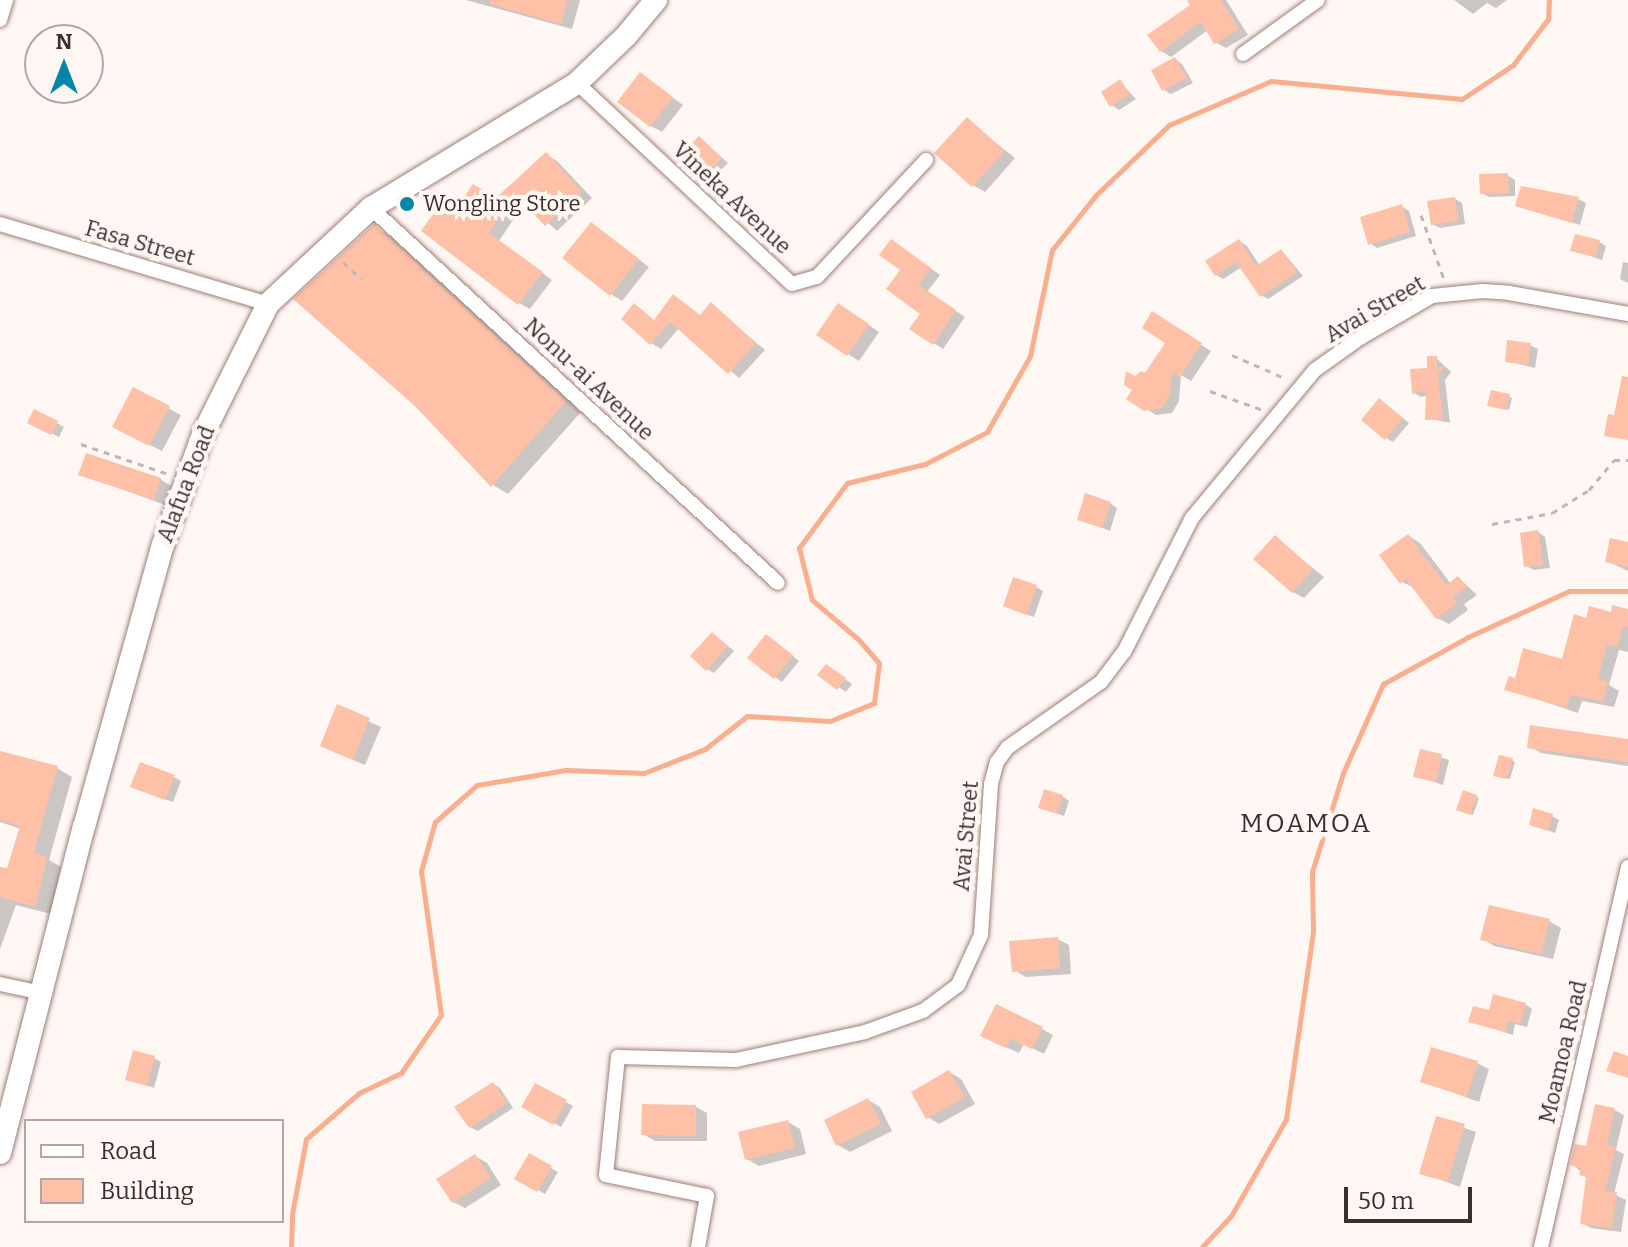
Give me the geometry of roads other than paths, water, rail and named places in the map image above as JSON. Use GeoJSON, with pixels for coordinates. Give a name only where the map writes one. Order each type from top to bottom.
{"type":"FeatureCollection","features":[{"type":"Feature","properties":{"kind":"street"},"geometry":{"type":"LineString","coordinates":[[0,20],[6,0]]}},
{"type":"Feature","properties":{"kind":"street","name":"Alafua Road"},"geometry":{"type":"LineString","coordinates":[[0,1153],[163,545],[204,432],[268,304],[371,208],[577,83],[626,36],[656,0]]}},
{"type":"Feature","properties":{"kind":"street"},"geometry":{"type":"LineString","coordinates":[[1243,54],[1318,0]]}},
{"type":"Feature","properties":{"kind":"street","name":"Vineka Avenue"},"geometry":{"type":"LineString","coordinates":[[577,83],[792,284],[817,277],[926,160]]}},
{"type":"Feature","properties":{"kind":"street","name":"Nonu-ai Avenue"},"geometry":{"type":"LineString","coordinates":[[371,208],[778,583]]}},
{"type":"Feature","properties":{"kind":"street","name":"Fasa Street"},"geometry":{"type":"LineString","coordinates":[[0,224],[268,304]]}},
{"type":"Feature","properties":{"kind":"street","name":"Avai Street"},"geometry":{"type":"LineString","coordinates":[[698,1247],[707,1196],[606,1175],[618,1057],[736,1060],[865,1032],[923,1011],[958,985],[981,935],[991,784],[997,762],[1007,748],[1101,682],[1124,652],[1192,518],[1280,416],[1315,370],[1360,338],[1432,296],[1483,291],[1509,293],[1628,314]]}},
{"type":"Feature","properties":{"kind":"street","name":"Moamoa Road"},"geometry":{"type":"LineString","coordinates":[[1541,1247],[1628,867]]}},
{"type":"Feature","properties":{"kind":"street"},"geometry":{"type":"LineString","coordinates":[[0,984],[42,993]]}},
{"type":"Feature","properties":{"kind":"waterway"},"geometry":{"type":"LineString","coordinates":[[291,1247],[292,1214],[306,1139],[359,1093],[401,1073],[441,1015],[421,871],[435,822],[477,785],[566,770],[644,773],[705,749],[747,716],[830,721],[874,703],[879,663],[858,639],[812,600],[799,548],[847,483],[925,464],[987,432],[1030,356],[1052,250],[1096,195],[1169,125],[1271,81],[1462,99],[1513,65],[1548,19],[1549,0]]}},
{"type":"Feature","properties":{"kind":"waterway"},"geometry":{"type":"LineString","coordinates":[[1202,1247],[1231,1216],[1286,1119],[1313,931],[1312,872],[1343,773],[1383,684],[1468,637],[1569,591],[1628,591]]}},
{"type":"Feature","properties":{"kind":"place","name":"Wongling Store"},"geometry":{"type":"Point","coordinates":[407,204]}},
{"type":"Feature","properties":{"kind":"district","name":"MOAMOA"},"geometry":{"type":"Point","coordinates":[1306,824]}}]}
